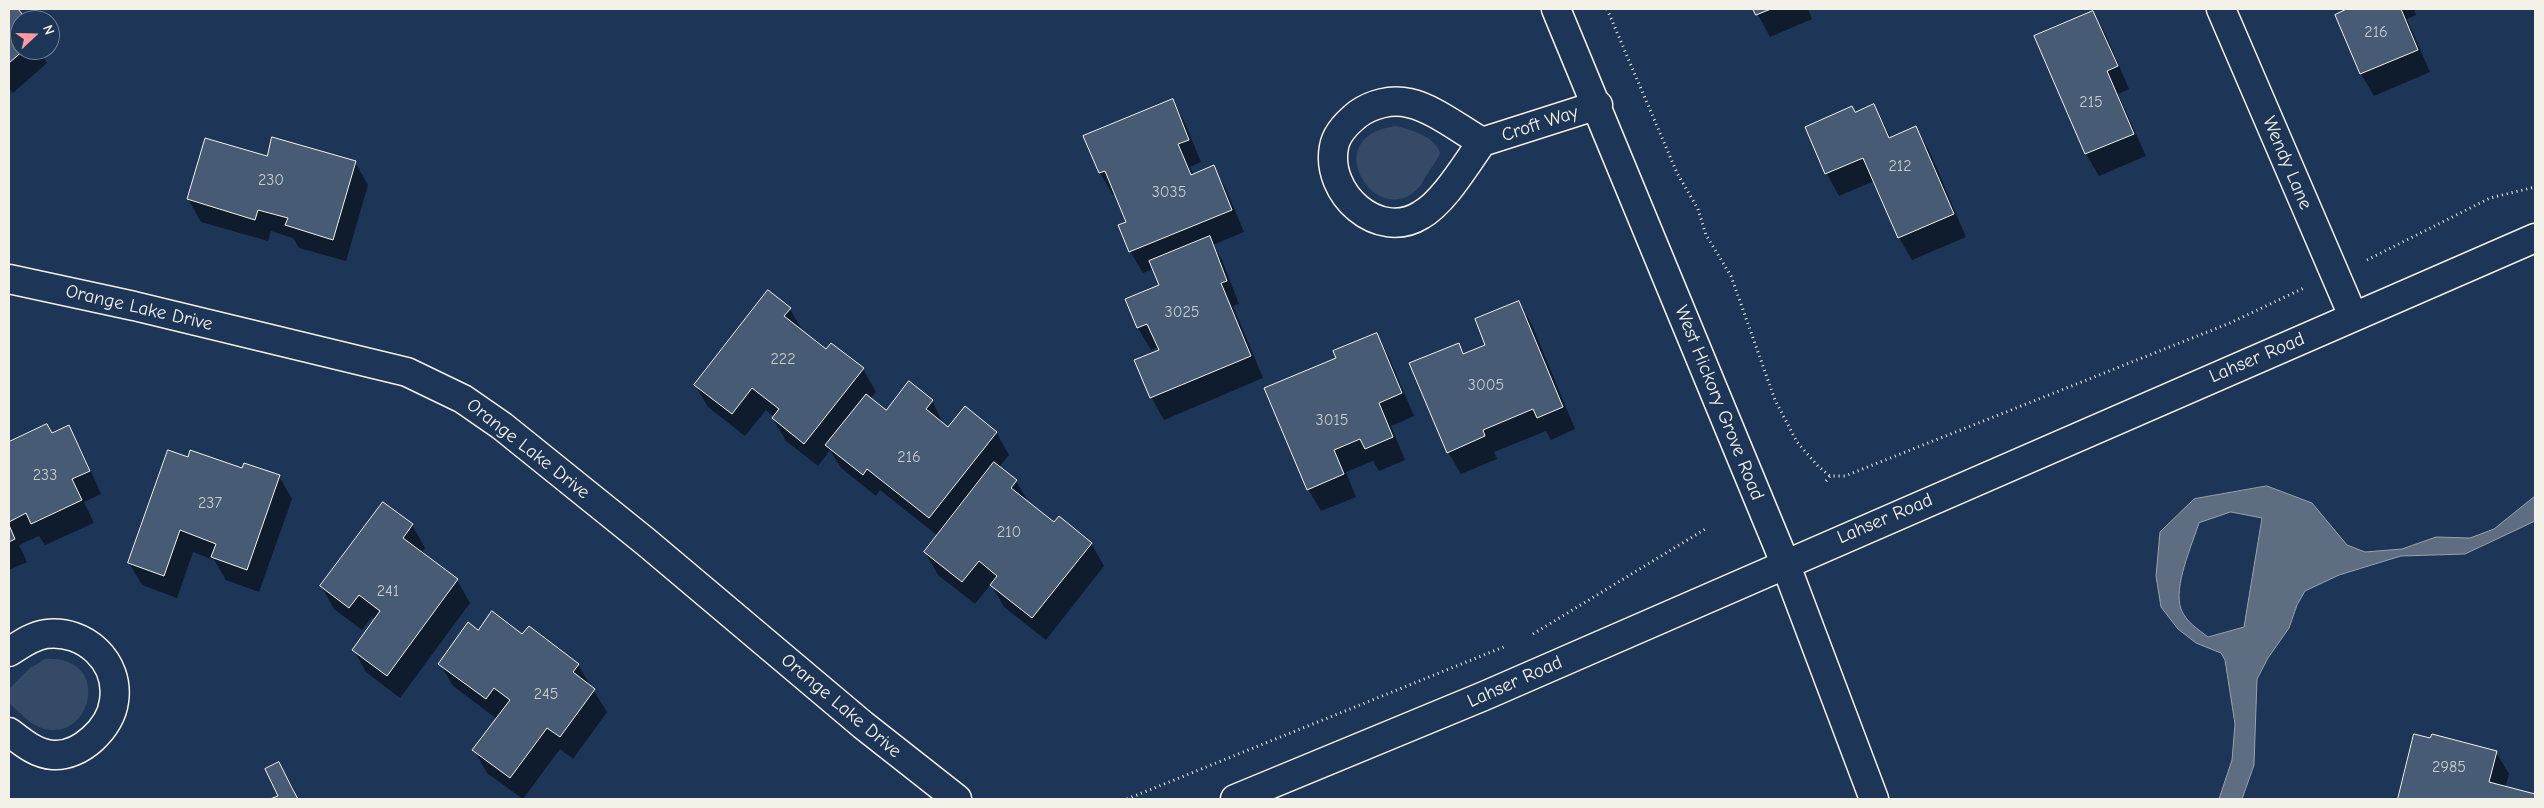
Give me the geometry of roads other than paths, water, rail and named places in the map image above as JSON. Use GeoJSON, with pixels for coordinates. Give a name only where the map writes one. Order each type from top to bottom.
{"type":"FeatureCollection","features":[{"type":"Feature","properties":{"kind":"street","name":"West Hickory Grove Road"},"geometry":{"type":"LineString","coordinates":[[1556,9],[1598,105],[1785,563],[1874,799]]}},
{"type":"Feature","properties":{"kind":"street","name":"Wendy Lane"},"geometry":{"type":"LineString","coordinates":[[2221,9],[2353,316]]}},
{"type":"Feature","properties":{"kind":"street","name":"Croft Way"},"geometry":{"type":"LineString","coordinates":[[1482,142],[1439,117],[1409,103],[1385,102],[1366,109],[1346,124],[1334,146],[1334,166],[1341,188],[1357,210],[1380,222],[1407,221],[1422,215],[1437,202],[1482,142],[1598,105]]}},
{"type":"Feature","properties":{"kind":"street","name":"Lahser Road"},"geometry":{"type":"LineString","coordinates":[[1235,799],[1484,696],[1785,563],[2535,238]]}},
{"type":"Feature","properties":{"kind":"street","name":"Orange Lake Drive"},"geometry":{"type":"LineString","coordinates":[[9,278],[407,372],[463,399],[502,426],[646,542],[863,725],[957,799]]}},
{"type":"Feature","properties":{"kind":"street"},"geometry":{"type":"LineString","coordinates":[[9,652],[29,640],[45,634],[64,634],[83,639],[98,651],[109,666],[114,685],[114,702],[110,717],[91,741],[70,752],[52,755],[30,748],[9,732]]}}]}
